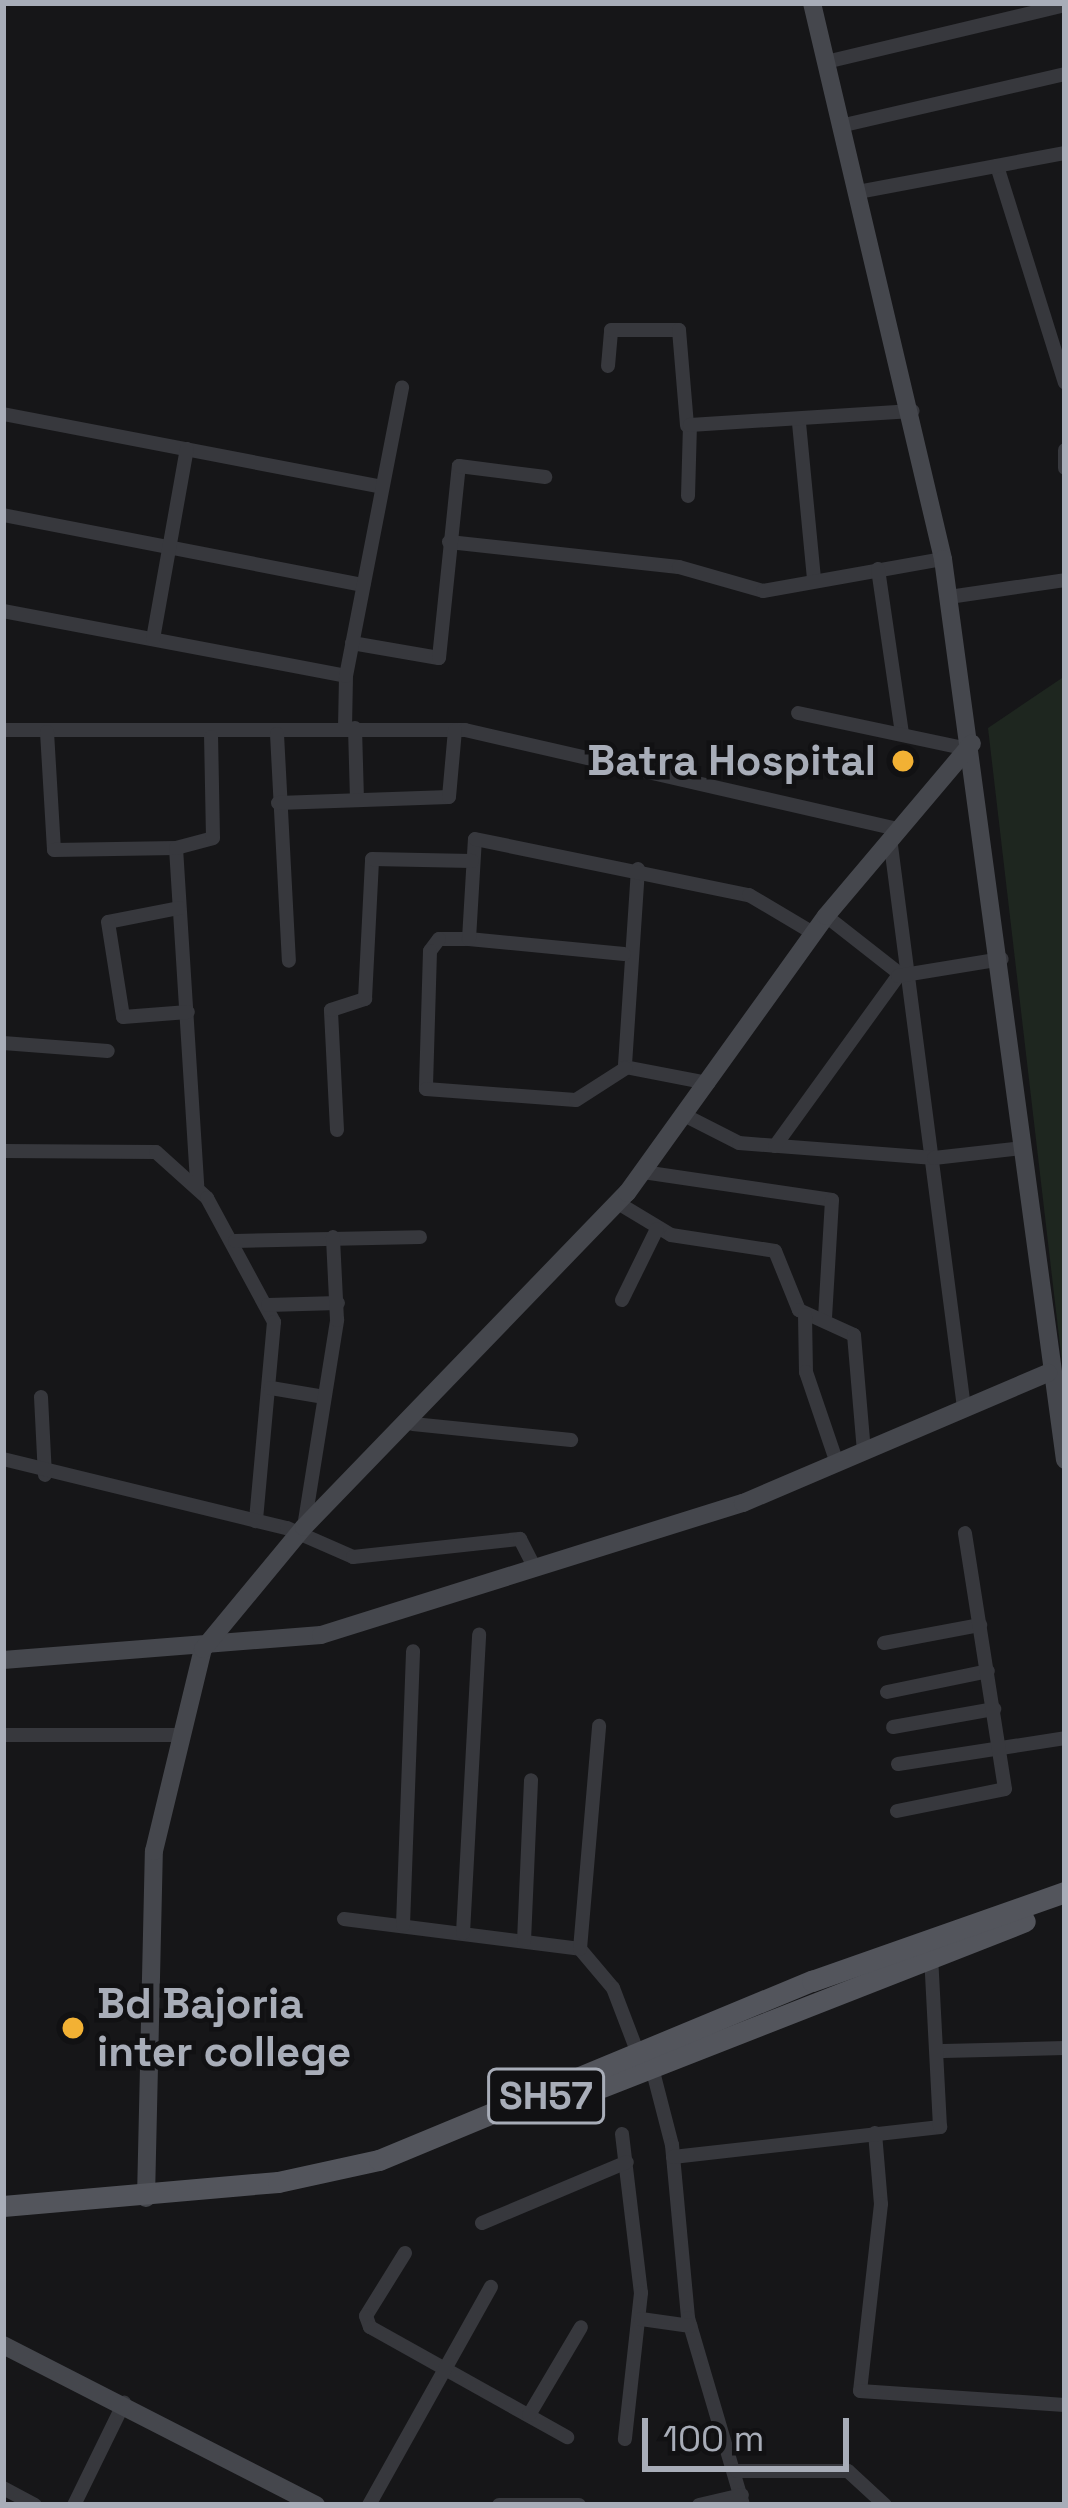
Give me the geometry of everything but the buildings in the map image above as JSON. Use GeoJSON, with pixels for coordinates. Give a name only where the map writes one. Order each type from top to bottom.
{"type":"FeatureCollection","features":[{"type":"Feature","properties":{"kind":"main road","name":"SH57"},"geometry":{"type":"LineString","coordinates":[[3,2217],[166,2210],[350,2179],[646,2058],[852,1965],[1065,1892]]}},
{"type":"Feature","properties":{"kind":"main road","name":"SH57"},"geometry":{"type":"LineString","coordinates":[[3,2206],[146,2198],[379,2159],[1065,1907]]}},
{"type":"Feature","properties":{"kind":"street"},"geometry":{"type":"LineString","coordinates":[[812,3],[913,411],[943,559],[1002,959],[1048,1373],[1065,1460]]}},
{"type":"Feature","properties":{"kind":"street"},"geometry":{"type":"LineString","coordinates":[[826,62],[1065,5]]}},
{"type":"Feature","properties":{"kind":"street"},"geometry":{"type":"LineString","coordinates":[[840,125],[1065,74]]}},
{"type":"Feature","properties":{"kind":"street"},"geometry":{"type":"LineString","coordinates":[[858,192],[1065,153]]}},
{"type":"Feature","properties":{"kind":"street"},"geometry":{"type":"LineString","coordinates":[[997,166],[1065,383]]}},
{"type":"Feature","properties":{"kind":"street"},"geometry":{"type":"LineString","coordinates":[[608,366],[611,330],[679,330],[688,496]]}},
{"type":"Feature","properties":{"kind":"street"},"geometry":{"type":"LineString","coordinates":[[357,799],[346,676],[402,387]]}},
{"type":"Feature","properties":{"kind":"street"},"geometry":{"type":"LineString","coordinates":[[687,426],[799,423],[913,411]]}},
{"type":"Feature","properties":{"kind":"street"},"geometry":{"type":"LineString","coordinates":[[3,414],[382,488]]}},
{"type":"Feature","properties":{"kind":"street"},"geometry":{"type":"LineString","coordinates":[[799,423],[814,580]]}},
{"type":"Feature","properties":{"kind":"street"},"geometry":{"type":"LineString","coordinates":[[153,639],[187,449]]}},
{"type":"Feature","properties":{"kind":"street"},"geometry":{"type":"LineString","coordinates":[[1065,450],[1065,468]]}},
{"type":"Feature","properties":{"kind":"street"},"geometry":{"type":"LineString","coordinates":[[352,643],[439,658],[448,542],[465,460],[545,477]]}},
{"type":"Feature","properties":{"kind":"street"},"geometry":{"type":"LineString","coordinates":[[3,515],[363,585]]}},
{"type":"Feature","properties":{"kind":"street"},"geometry":{"type":"LineString","coordinates":[[448,542],[679,567],[763,591],[943,559]]}},
{"type":"Feature","properties":{"kind":"street"},"geometry":{"type":"LineString","coordinates":[[878,569],[902,733]]}},
{"type":"Feature","properties":{"kind":"street"},"geometry":{"type":"LineString","coordinates":[[949,597],[1065,580]]}},
{"type":"Feature","properties":{"kind":"street"},"geometry":{"type":"LineString","coordinates":[[3,611],[346,676]]}},
{"type":"Feature","properties":{"kind":"street"},"geometry":{"type":"LineString","coordinates":[[797,713],[969,746]]}},
{"type":"Feature","properties":{"kind":"street"},"geometry":{"type":"LineString","coordinates":[[3,730],[211,737],[350,728],[455,730],[894,833]]}},
{"type":"Feature","properties":{"kind":"street"},"geometry":{"type":"LineString","coordinates":[[278,803],[454,795],[455,730]]}},
{"type":"Feature","properties":{"kind":"street"},"geometry":{"type":"LineString","coordinates":[[47,732],[54,850],[176,848],[213,838],[211,737]]}},
{"type":"Feature","properties":{"kind":"street"},"geometry":{"type":"LineString","coordinates":[[277,734],[289,961]]}},
{"type":"Feature","properties":{"kind":"street"},"geometry":{"type":"LineString","coordinates":[[146,2198],[145,1943],[175,1735],[203,1649],[302,1530],[413,1424],[618,1203],[686,1116],[826,916],[969,746]]}},
{"type":"Feature","properties":{"kind":"street"},"geometry":{"type":"LineString","coordinates":[[469,938],[472,861],[487,833],[748,895],[813,933]]}},
{"type":"Feature","properties":{"kind":"street"},"geometry":{"type":"LineString","coordinates":[[894,833],[905,974],[934,1158],[964,1408]]}},
{"type":"Feature","properties":{"kind":"street"},"geometry":{"type":"LineString","coordinates":[[176,848],[197,1185]]}},
{"type":"Feature","properties":{"kind":"street"},"geometry":{"type":"LineString","coordinates":[[337,1130],[332,1010],[365,999],[372,860],[472,861]]}},
{"type":"Feature","properties":{"kind":"street"},"geometry":{"type":"LineString","coordinates":[[626,1068],[624,954],[638,869]]}},
{"type":"Feature","properties":{"kind":"street"},"geometry":{"type":"LineString","coordinates":[[179,908],[108,922],[123,1017],[188,1012]]}},
{"type":"Feature","properties":{"kind":"street"},"geometry":{"type":"LineString","coordinates":[[826,916],[905,974]]}},
{"type":"Feature","properties":{"kind":"street"},"geometry":{"type":"LineString","coordinates":[[624,954],[439,939],[430,951],[426,1089],[576,1100],[626,1068],[708,1083]]}},
{"type":"Feature","properties":{"kind":"street"},"geometry":{"type":"LineString","coordinates":[[775,1146],[905,974],[1002,959]]}},
{"type":"Feature","properties":{"kind":"street"},"geometry":{"type":"LineString","coordinates":[[3,1043],[108,1051]]}},
{"type":"Feature","properties":{"kind":"street"},"geometry":{"type":"LineString","coordinates":[[686,1116],[775,1146],[934,1158],[1023,1148]]}},
{"type":"Feature","properties":{"kind":"street"},"geometry":{"type":"LineString","coordinates":[[3,1151],[156,1152],[197,1185],[235,1241],[268,1305],[271,1388],[256,1520]]}},
{"type":"Feature","properties":{"kind":"street"},"geometry":{"type":"LineString","coordinates":[[644,1172],[832,1200],[825,1317]]}},
{"type":"Feature","properties":{"kind":"street"},"geometry":{"type":"LineString","coordinates":[[618,1203],[657,1229],[770,1247],[805,1315],[806,1372],[837,1463]]}},
{"type":"Feature","properties":{"kind":"street"},"geometry":{"type":"LineString","coordinates":[[622,1300],[657,1229]]}},
{"type":"Feature","properties":{"kind":"street"},"geometry":{"type":"LineString","coordinates":[[302,1530],[338,1303],[333,1237]]}},
{"type":"Feature","properties":{"kind":"street"},"geometry":{"type":"LineString","coordinates":[[235,1241],[420,1237]]}},
{"type":"Feature","properties":{"kind":"street"},"geometry":{"type":"LineString","coordinates":[[268,1305],[338,1303]]}},
{"type":"Feature","properties":{"kind":"street"},"geometry":{"type":"LineString","coordinates":[[805,1315],[825,1317],[859,1346],[864,1452]]}},
{"type":"Feature","properties":{"kind":"street"},"geometry":{"type":"LineString","coordinates":[[3,1660],[203,1649],[321,1635],[535,1568],[837,1463],[1048,1373]]}},
{"type":"Feature","properties":{"kind":"street"},"geometry":{"type":"LineString","coordinates":[[271,1388],[324,1397]]}},
{"type":"Feature","properties":{"kind":"street"},"geometry":{"type":"LineString","coordinates":[[41,1397],[45,1474]]}},
{"type":"Feature","properties":{"kind":"street"},"geometry":{"type":"LineString","coordinates":[[413,1424],[572,1440]]}},
{"type":"Feature","properties":{"kind":"street"},"geometry":{"type":"LineString","coordinates":[[3,1459],[45,1474],[302,1530],[373,1561],[520,1540],[535,1568]]}},
{"type":"Feature","properties":{"kind":"street"},"geometry":{"type":"LineString","coordinates":[[897,1811],[1001,1793],[1001,1748],[965,1534]]}},
{"type":"Feature","properties":{"kind":"street"},"geometry":{"type":"LineString","coordinates":[[884,1643],[980,1625]]}},
{"type":"Feature","properties":{"kind":"street"},"geometry":{"type":"LineString","coordinates":[[463,1933],[478,1634]]}},
{"type":"Feature","properties":{"kind":"street"},"geometry":{"type":"LineString","coordinates":[[403,1925],[413,1651]]}},
{"type":"Feature","properties":{"kind":"street"},"geometry":{"type":"LineString","coordinates":[[887,1692],[988,1671]]}},
{"type":"Feature","properties":{"kind":"street"},"geometry":{"type":"LineString","coordinates":[[893,1726],[994,1709]]}},
{"type":"Feature","properties":{"kind":"street"},"geometry":{"type":"LineString","coordinates":[[580,1949],[599,1726]]}},
{"type":"Feature","properties":{"kind":"street"},"geometry":{"type":"LineString","coordinates":[[3,1735],[175,1735]]}},
{"type":"Feature","properties":{"kind":"street"},"geometry":{"type":"LineString","coordinates":[[898,1764],[1065,1738]]}},
{"type":"Feature","properties":{"kind":"street"},"geometry":{"type":"LineString","coordinates":[[524,1941],[532,1780]]}},
{"type":"Feature","properties":{"kind":"street"},"geometry":{"type":"LineString","coordinates":[[344,1919],[580,1949],[613,1988],[646,2058],[673,2157],[691,2326],[743,2500],[699,2505]]}},
{"type":"Feature","properties":{"kind":"street"},"geometry":{"type":"LineString","coordinates":[[673,2157],[940,2127],[943,2050],[932,1954]]}},
{"type":"Feature","properties":{"kind":"street"},"geometry":{"type":"LineString","coordinates":[[943,2050],[1065,2048]]}},
{"type":"Feature","properties":{"kind":"street"},"geometry":{"type":"LineString","coordinates":[[875,2133],[880,2204],[860,2391],[1065,2405]]}},
{"type":"Feature","properties":{"kind":"street"},"geometry":{"type":"LineString","coordinates":[[622,2134],[641,2319],[625,2439]]}},
{"type":"Feature","properties":{"kind":"street"},"geometry":{"type":"LineString","coordinates":[[482,2223],[627,2162]]}},
{"type":"Feature","properties":{"kind":"street"},"geometry":{"type":"LineString","coordinates":[[405,2253],[366,2321],[568,2437]]}},
{"type":"Feature","properties":{"kind":"street"},"geometry":{"type":"LineString","coordinates":[[368,2505],[490,2287]]}},
{"type":"Feature","properties":{"kind":"street"},"geometry":{"type":"LineString","coordinates":[[641,2319],[691,2326]]}},
{"type":"Feature","properties":{"kind":"street"},"geometry":{"type":"LineString","coordinates":[[529,2415],[581,2326]]}},
{"type":"Feature","properties":{"kind":"street"},"geometry":{"type":"LineString","coordinates":[[5,2352],[124,2403],[303,2502]]}},
{"type":"Feature","properties":{"kind":"street"},"geometry":{"type":"LineString","coordinates":[[74,2505],[124,2403]]}},
{"type":"Feature","properties":{"kind":"street"},"geometry":{"type":"LineString","coordinates":[[737,2470],[848,2470],[885,2505]]}},
{"type":"Feature","properties":{"kind":"street"},"geometry":{"type":"LineString","coordinates":[[3,2488],[35,2505]]}},
{"type":"Feature","properties":{"kind":"street"},"geometry":{"type":"LineString","coordinates":[[499,2505],[579,2505]]}},
{"type":"Feature","properties":{"kind":"shaded area"},"geometry":{"type":"Polygon","coordinates":[[[1065,676],[1065,1388],[988,728],[1065,676]]]}},
{"type":"Feature","properties":{"kind":"place","name":"Batra Hospital"},"geometry":{"type":"Point","coordinates":[903,761]}},
{"type":"Feature","properties":{"kind":"place","name":"Bd Bajoria inter college"},"geometry":{"type":"Point","coordinates":[73,2028]}}]}
